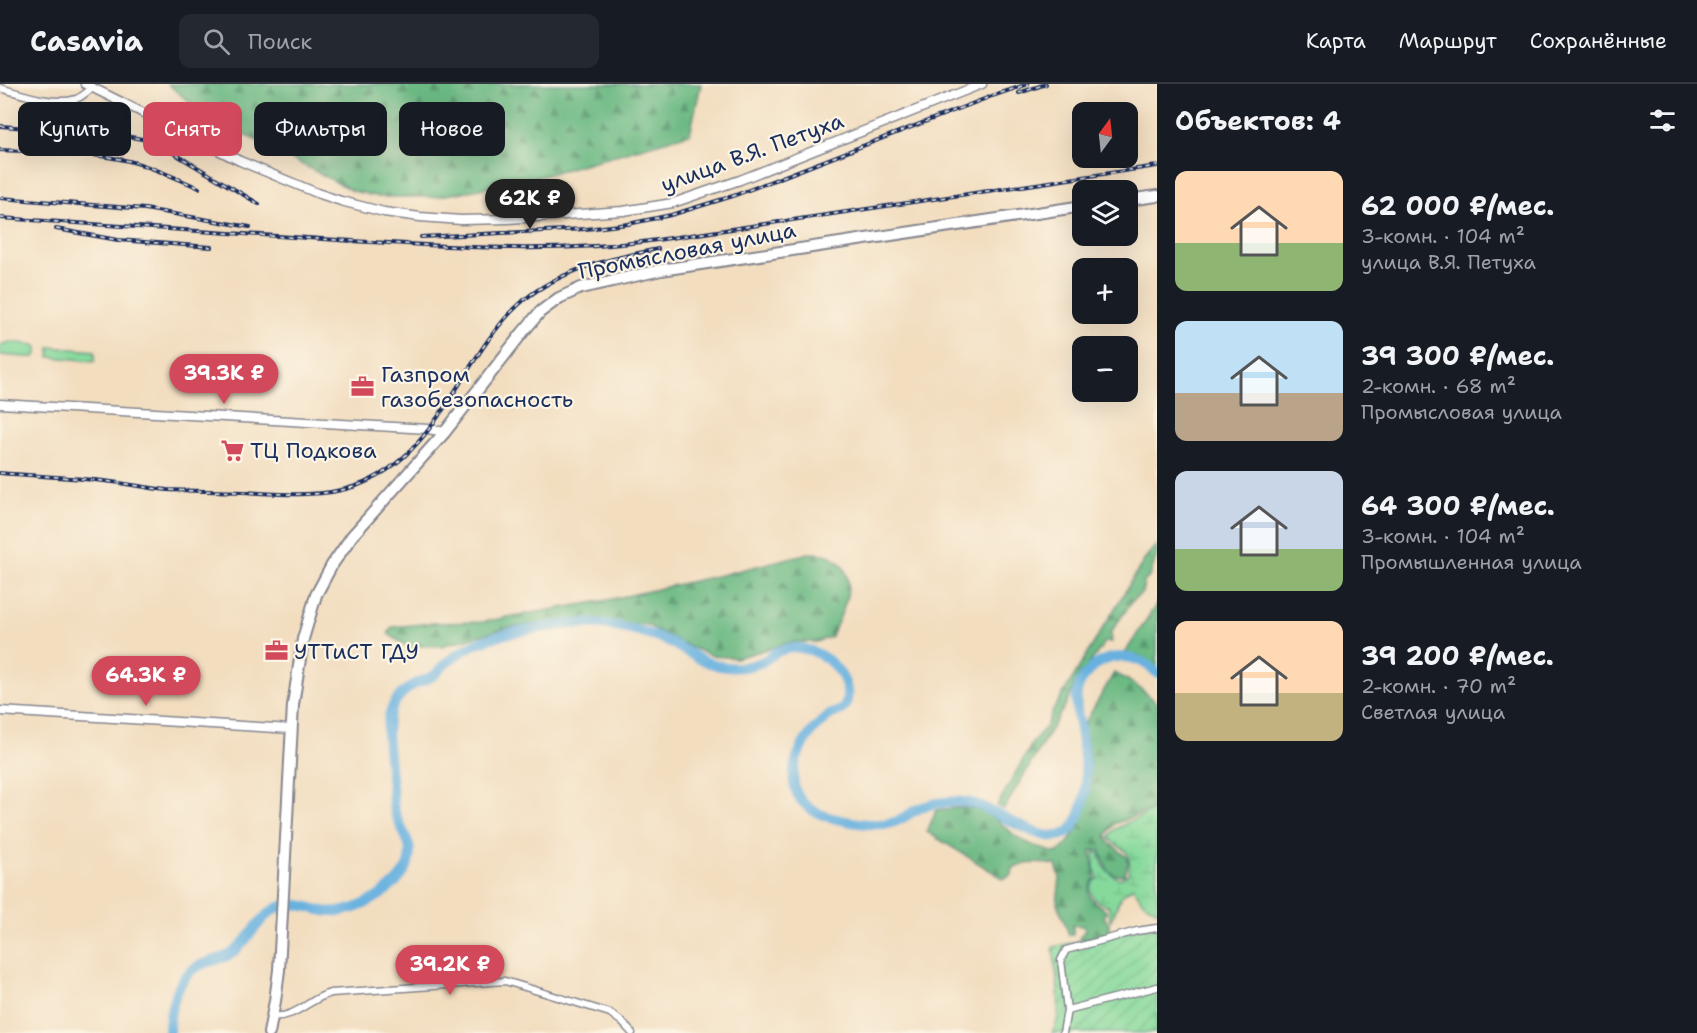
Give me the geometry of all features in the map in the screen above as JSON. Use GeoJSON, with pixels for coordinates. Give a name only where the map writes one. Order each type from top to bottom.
{"type":"FeatureCollection","features":[{"type":"Feature","properties":{"kind":"highway"},"geometry":{"type":"LineString","coordinates":[[1138,199],[1157,196]]}},
{"type":"Feature","properties":{"kind":"highway","name":"Промысловая улица"},"geometry":{"type":"LineString","coordinates":[[269,1033],[278,984],[291,729],[303,639],[311,608],[323,581],[364,522],[446,432],[540,312],[560,298],[581,288],[649,272],[1072,208]]}},
{"type":"Feature","properties":{"kind":"street","name":"улица В.Я. Петуха"},"geometry":{"type":"LineString","coordinates":[[88,86],[240,161],[317,193],[384,212],[461,220],[613,212],[673,203],[740,180],[982,84]]}},
{"type":"Feature","properties":{"kind":"street"},"geometry":{"type":"LineString","coordinates":[[0,88],[58,101],[76,99],[88,86]]}},
{"type":"Feature","properties":{"kind":"street"},"geometry":{"type":"LineString","coordinates":[[0,404],[428,429],[446,432]]}},
{"type":"Feature","properties":{"kind":"street"},"geometry":{"type":"LineString","coordinates":[[0,711],[291,729]]}},
{"type":"Feature","properties":{"kind":"street"},"geometry":{"type":"LineString","coordinates":[[1063,1033],[1067,1010],[1061,960],[1066,950],[1157,928]]}},
{"type":"Feature","properties":{"kind":"street"},"geometry":{"type":"LineString","coordinates":[[273,1016],[287,1016],[317,997],[331,993],[505,981],[610,1013],[632,1033]]}},
{"type":"Feature","properties":{"kind":"street"},"geometry":{"type":"LineString","coordinates":[[1067,1010],[1157,987]]}},
{"type":"Feature","properties":{"kind":"green space"},"geometry":{"type":"Polygon","coordinates":[[[168,84],[701,84],[690,134],[524,181],[435,197],[379,197],[353,191],[286,156],[387,156],[387,102],[254,102],[254,140],[242,133],[242,102],[189,102],[168,84]]]}},
{"type":"Feature","properties":{"kind":"green space"},"geometry":{"type":"Polygon","coordinates":[[[11,342],[34,345],[37,347],[37,354],[35,357],[0,355],[0,345],[11,342]]]}},
{"type":"Feature","properties":{"kind":"green space"},"geometry":{"type":"Polygon","coordinates":[[[50,347],[95,351],[95,361],[50,357],[50,347]]]}},
{"type":"Feature","properties":{"kind":"green space"},"geometry":{"type":"Polygon","coordinates":[[[1156,545],[1157,554],[1150,576],[1144,582],[1142,593],[1133,600],[1111,632],[1112,642],[1105,642],[1074,685],[1069,699],[1004,809],[997,806],[1034,740],[1046,727],[1052,712],[1146,557],[1156,545]]]}},
{"type":"Feature","properties":{"kind":"green space"},"geometry":{"type":"Polygon","coordinates":[[[809,553],[828,555],[839,562],[848,581],[845,604],[831,637],[816,642],[793,642],[736,658],[713,656],[685,645],[647,625],[578,619],[507,628],[441,646],[419,646],[414,651],[388,634],[392,627],[482,622],[608,600],[809,553]]]}},
{"type":"Feature","properties":{"kind":"green space"},"geometry":{"type":"Polygon","coordinates":[[[1157,603],[1157,668],[1139,656],[1125,653],[1157,603]]]}},
{"type":"Feature","properties":{"kind":"green space"},"geometry":{"type":"Polygon","coordinates":[[[1114,673],[1137,686],[1157,703],[1157,807],[1114,824],[1106,835],[1108,842],[1127,857],[1125,874],[1116,875],[1108,871],[1100,850],[1091,851],[1095,878],[1089,888],[1089,893],[1092,900],[1106,910],[1104,917],[1109,924],[1109,934],[1082,939],[1079,938],[1085,930],[1083,926],[1073,925],[1073,935],[1069,935],[1057,904],[1060,878],[1056,865],[1023,864],[1013,868],[1012,875],[1004,879],[927,832],[936,810],[969,808],[991,816],[1013,834],[1034,845],[1056,853],[1063,848],[1083,815],[1089,790],[1090,766],[1083,726],[1114,673]]]}},
{"type":"Feature","properties":{"kind":"green space"},"geometry":{"type":"Polygon","coordinates":[[[1157,808],[1157,911],[1142,901],[1133,887],[1122,895],[1110,921],[1109,906],[1097,901],[1090,890],[1093,882],[1098,878],[1094,867],[1094,851],[1100,853],[1104,866],[1111,874],[1120,879],[1129,874],[1127,852],[1110,840],[1109,836],[1115,829],[1157,808]]]}},
{"type":"Feature","properties":{"kind":"green space"},"geometry":{"type":"Polygon","coordinates":[[[1157,923],[1157,1033],[1052,1033],[1056,1025],[1059,1004],[1053,947],[1157,923]]]}},
{"type":"Feature","properties":{"kind":"waterway"},"geometry":{"type":"LineString","coordinates":[[169,1033],[176,993],[187,975],[203,964],[232,953],[275,909],[296,905],[328,912],[345,911],[378,897],[403,873],[408,864],[410,850],[393,807],[387,732],[391,709],[410,687],[433,676],[449,661],[471,646],[486,640],[511,633],[581,623],[624,627],[655,636],[703,661],[720,666],[741,667],[757,664],[777,652],[791,648],[810,650],[828,660],[837,669],[844,681],[847,701],[842,709],[829,715],[812,731],[799,753],[793,777],[800,799],[809,808],[837,819],[882,824],[898,821],[930,805],[965,802],[982,807],[1037,833],[1050,836],[1062,835],[1071,829],[1078,818],[1085,793],[1085,767],[1076,702],[1082,680],[1088,672],[1104,660],[1122,657],[1140,661],[1157,673]]}},
{"type":"Feature","properties":{"kind":"railway"},"geometry":{"type":"LineString","coordinates":[[421,237],[586,229],[628,224],[671,215],[733,196],[1028,84]]}},
{"type":"Feature","properties":{"kind":"railway"},"geometry":{"type":"LineString","coordinates":[[1019,93],[1046,84]]}},
{"type":"Feature","properties":{"kind":"railway"},"geometry":{"type":"LineString","coordinates":[[0,126],[114,134],[142,139],[170,151],[259,204]]}},
{"type":"Feature","properties":{"kind":"railway"},"geometry":{"type":"LineString","coordinates":[[0,150],[114,158],[147,166],[199,188]]}},
{"type":"Feature","properties":{"kind":"railway"},"geometry":{"type":"LineString","coordinates":[[0,218],[429,245],[505,248],[581,247],[657,240],[1157,166]]}},
{"type":"Feature","properties":{"kind":"railway"},"geometry":{"type":"LineString","coordinates":[[0,198],[145,209],[250,227]]}},
{"type":"Feature","properties":{"kind":"railway"},"geometry":{"type":"LineString","coordinates":[[56,229],[118,240],[211,247]]}},
{"type":"Feature","properties":{"kind":"railway"},"geometry":{"type":"LineString","coordinates":[[0,473],[112,482],[167,490],[272,494],[329,492],[356,486],[385,472],[409,452],[430,428],[483,347],[502,322],[524,300],[554,280],[588,266],[658,249]]}},
{"type":"Feature","properties":{"kind":"place","name":"Газпром газобезопасность"},"geometry":{"type":"Point","coordinates":[363,387]}},
{"type":"Feature","properties":{"kind":"place","name":"ТЦ Подкова"},"geometry":{"type":"Point","coordinates":[232,450]}},
{"type":"Feature","properties":{"kind":"place","name":"УТТиСТ ГДУ"},"geometry":{"type":"Point","coordinates":[276,651]}}]}
